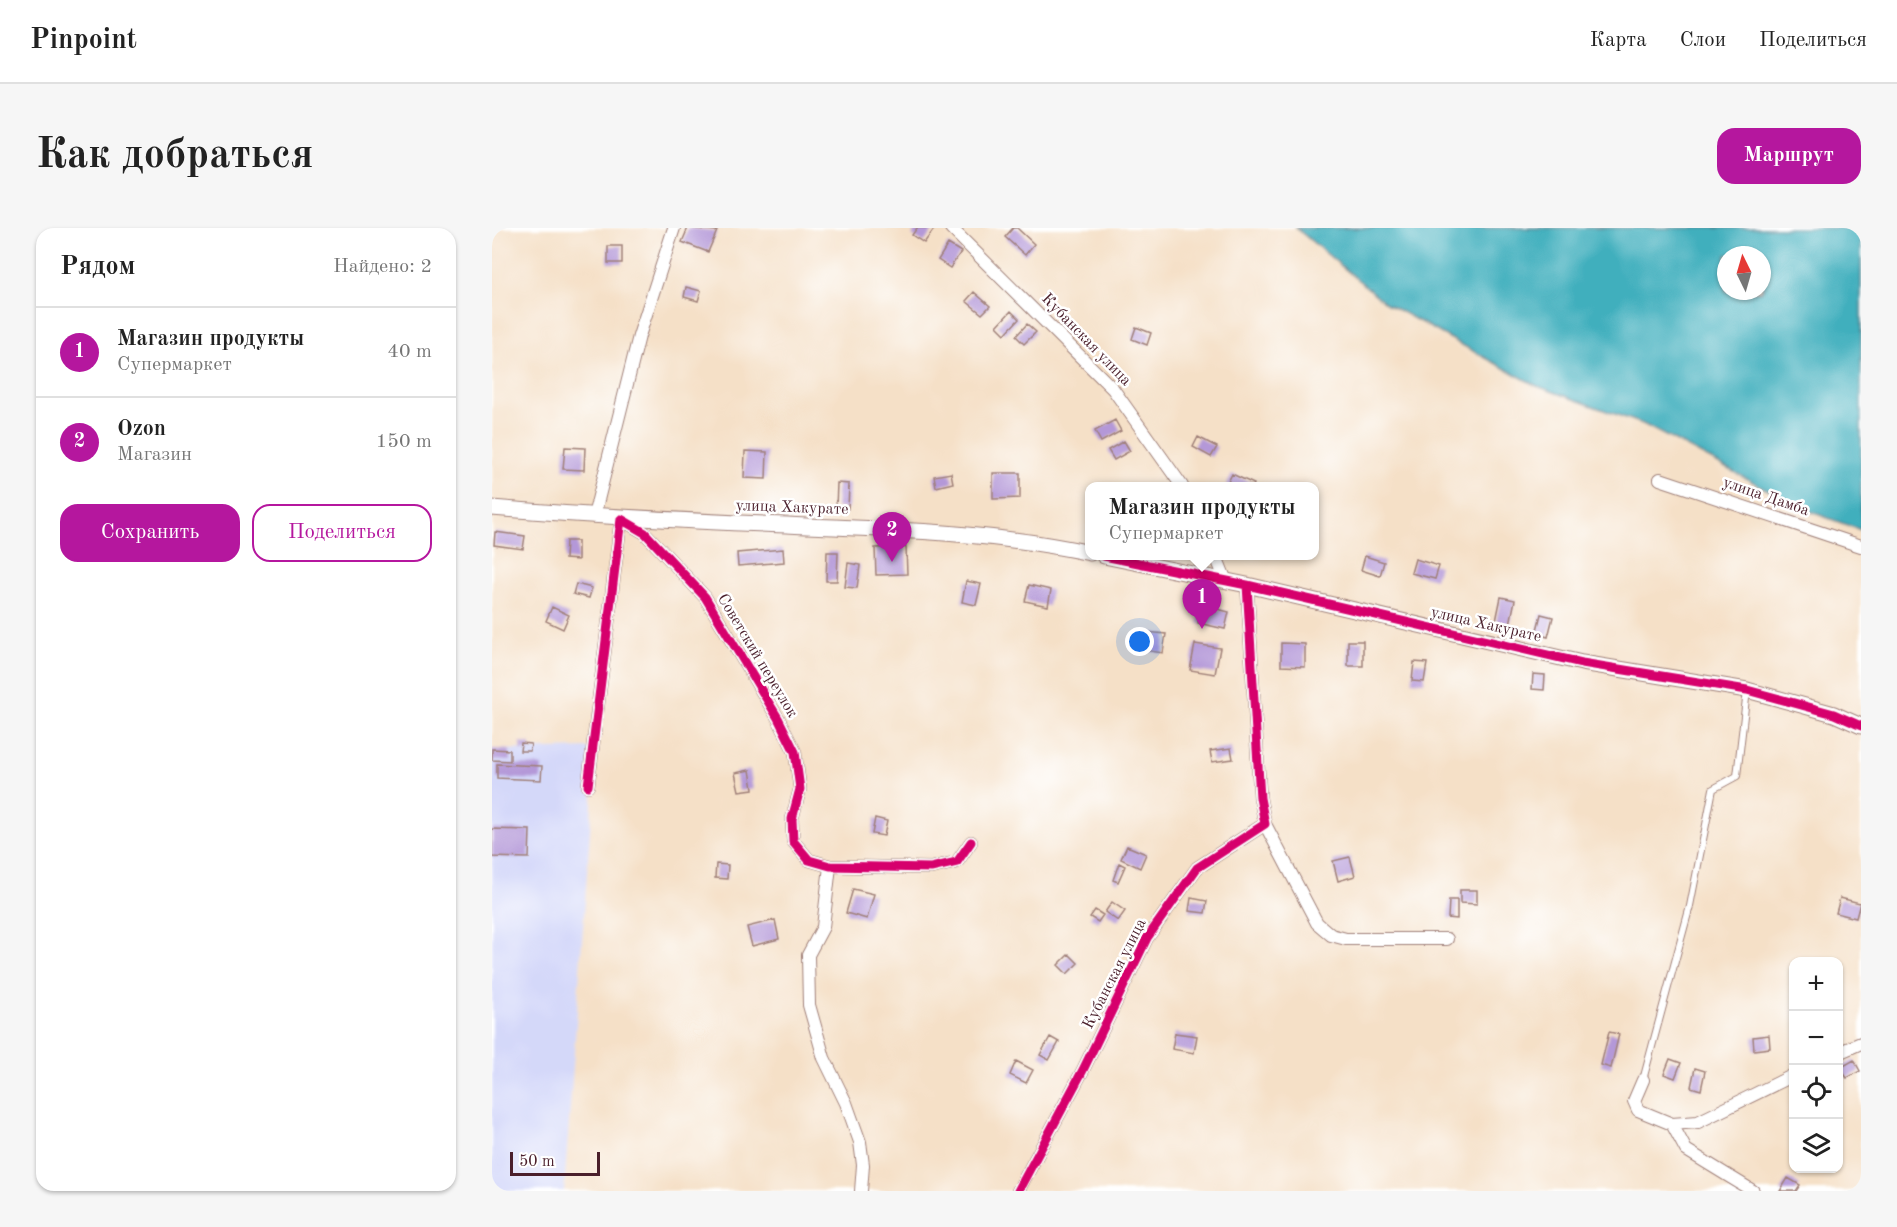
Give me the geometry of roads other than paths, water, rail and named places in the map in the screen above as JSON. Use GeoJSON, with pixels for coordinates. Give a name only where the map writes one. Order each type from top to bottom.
{"type":"FeatureCollection","features":[{"type":"Feature","properties":{"kind":"street"},"geometry":{"type":"LineString","coordinates":[[594,516],[639,336],[674,228]]}},
{"type":"Feature","properties":{"kind":"street","name":"Кубанская улица"},"geometry":{"type":"LineString","coordinates":[[951,228],[1113,389],[1179,482]]}},
{"type":"Feature","properties":{"kind":"street","name":"улица Дамба"},"geometry":{"type":"LineString","coordinates":[[1660,479],[1861,546]]}},
{"type":"Feature","properties":{"kind":"street","name":"улица Хакурате"},"geometry":{"type":"LineString","coordinates":[[492,508],[621,519],[960,532],[1028,540],[1085,552]]}},
{"type":"Feature","properties":{"kind":"street"},"geometry":{"type":"LineString","coordinates":[[588,786],[621,519]]}},
{"type":"Feature","properties":{"kind":"street","name":"Советский переулок"},"geometry":{"type":"LineString","coordinates":[[621,519],[645,533],[705,597],[772,708],[795,752],[800,789],[792,819],[793,841],[809,860],[830,866],[931,868],[957,862],[971,842]]}},
{"type":"Feature","properties":{"kind":"street","name":"улица Хакурате"},"geometry":{"type":"LineString","coordinates":[[1127,560],[1246,585],[1582,663],[1747,690],[1834,714],[1861,726]]}},
{"type":"Feature","properties":{"kind":"street"},"geometry":{"type":"LineString","coordinates":[[1218,560],[1226,581]]}},
{"type":"Feature","properties":{"kind":"street"},"geometry":{"type":"LineString","coordinates":[[1246,585],[1260,798],[1265,824],[1317,923],[1330,935],[1346,939],[1447,939]]}},
{"type":"Feature","properties":{"kind":"street","name":"Кубанская улица"},"geometry":{"type":"LineString","coordinates":[[1018,1191],[1083,1070],[1147,938],[1197,868],[1265,824]]}},
{"type":"Feature","properties":{"kind":"street"},"geometry":{"type":"LineString","coordinates":[[830,866],[823,927],[808,955],[809,1005],[824,1058],[846,1103],[860,1142],[863,1165],[861,1191]]}},
{"type":"Feature","properties":{"kind":"street"},"geometry":{"type":"LineString","coordinates":[[1843,1051],[1861,1043]]}},
{"type":"Feature","properties":{"kind":"street"},"geometry":{"type":"LineString","coordinates":[[1643,1080],[1634,1101],[1638,1110],[1672,1124],[1698,1122],[1789,1077]]}},
{"type":"Feature","properties":{"kind":"street"},"geometry":{"type":"LineString","coordinates":[[1672,1124],[1686,1150],[1753,1191]]}},
{"type":"Feature","properties":{"kind":"lane"},"geometry":{"type":"LineString","coordinates":[[1643,1080],[1690,906],[1713,789],[1737,776],[1747,690]]}},
{"type":"Feature","properties":{"kind":"water"},"geometry":{"type":"Polygon","coordinates":[[[1296,228],[1861,228],[1861,530],[1806,510],[1643,424],[1537,386],[1387,304],[1296,228]]]}},
{"type":"Feature","properties":{"kind":"place","name":"Ozon"},"geometry":{"type":"Point","coordinates":[892,562]}},
{"type":"Feature","properties":{"kind":"place","name":"Магазин продукты"},"geometry":{"type":"Point","coordinates":[1202,629]}}]}
